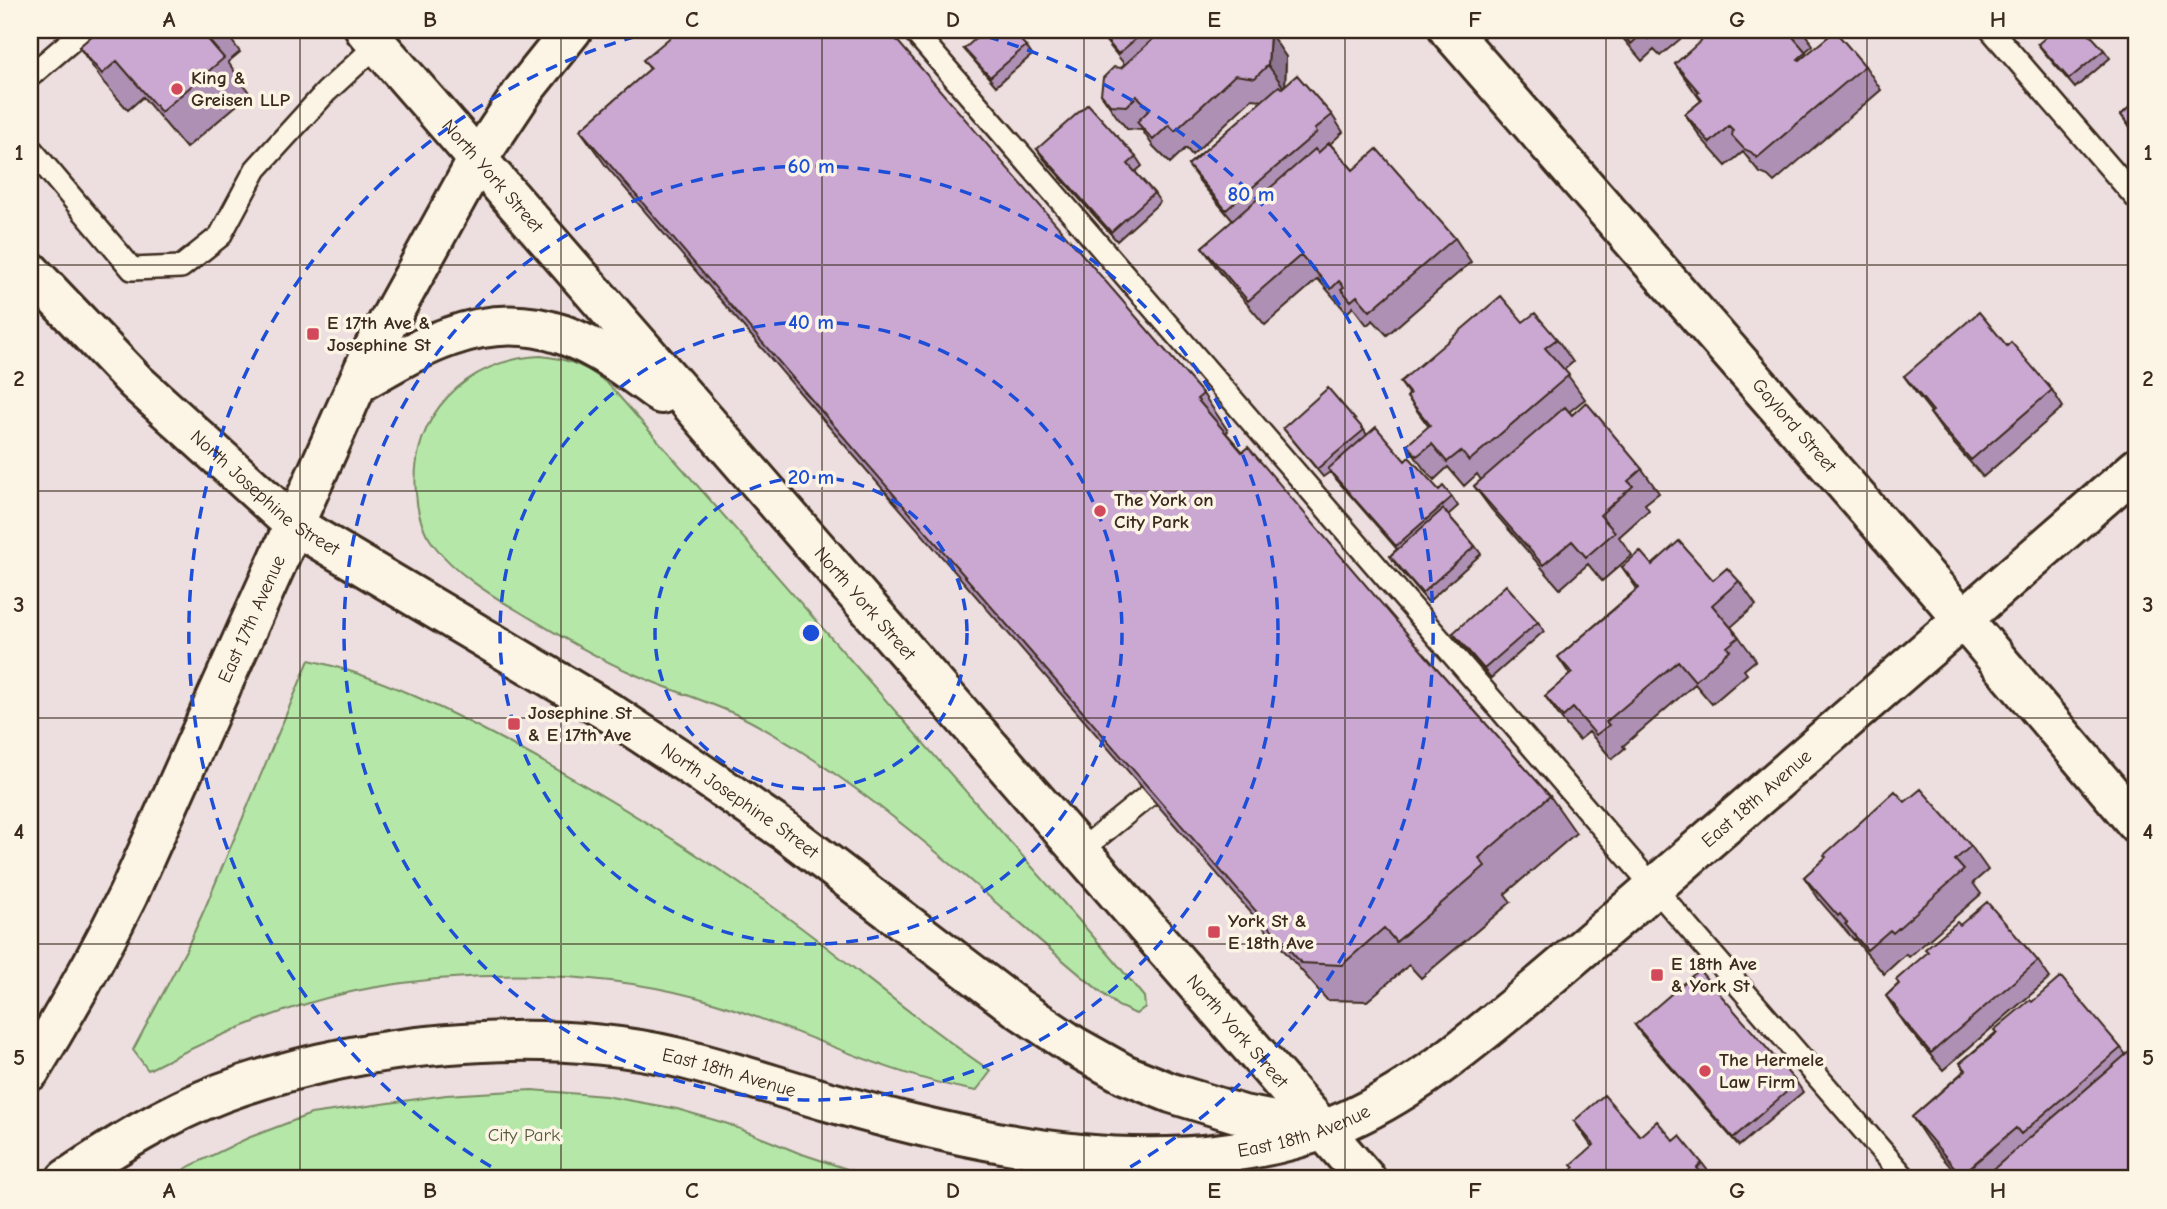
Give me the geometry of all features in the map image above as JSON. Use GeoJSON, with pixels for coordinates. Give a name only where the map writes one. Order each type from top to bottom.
{"type":"FeatureCollection","features":[{"type":"Feature","properties":{"kind":"main road","name":"East 17th Avenue"},"geometry":{"type":"LineString","coordinates":[[30,1070],[64,1016],[123,906],[371,353],[478,159],[524,90],[572,30]]}},
{"type":"Feature","properties":{"kind":"main road","name":"Gaylord Street"},"geometry":{"type":"LineString","coordinates":[[1449,30],[2137,824]]}},
{"type":"Feature","properties":{"kind":"main road","name":"North York Street"},"geometry":{"type":"LineString","coordinates":[[371,37],[1366,1179]]}},
{"type":"Feature","properties":{"kind":"main road","name":"North Josephine Street"},"geometry":{"type":"LineString","coordinates":[[30,271],[136,382],[294,525],[612,715],[689,765],[785,831],[1016,1007],[1104,1063],[1147,1084],[1189,1100],[1243,1115],[1323,1130]]}},
{"type":"Feature","properties":{"kind":"main road"},"geometry":{"type":"LineString","coordinates":[[358,383],[450,336],[500,325],[531,325],[573,338],[617,361],[736,455]]}},
{"type":"Feature","properties":{"kind":"main road","name":"East 18th Avenue"},"geometry":{"type":"LineString","coordinates":[[66,1179],[146,1130],[192,1106],[247,1085],[316,1065],[381,1053],[430,1046],[511,1041],[598,1045],[671,1056],[920,1127],[972,1138],[1063,1151],[1145,1157],[1219,1153],[1323,1130],[1391,1098],[1451,1057],[1653,888],[2137,468]]}},
{"type":"Feature","properties":{"kind":"lane"},"geometry":{"type":"LineString","coordinates":[[30,76],[84,30]]}},
{"type":"Feature","properties":{"kind":"lane"},"geometry":{"type":"LineString","coordinates":[[913,30],[1906,1179]]}},
{"type":"Feature","properties":{"kind":"lane"},"geometry":{"type":"LineString","coordinates":[[1991,30],[2137,199]]}},
{"type":"Feature","properties":{"kind":"lane"},"geometry":{"type":"LineString","coordinates":[[30,148],[132,269],[181,267],[220,236],[256,169],[326,92],[371,37]]}},
{"type":"Feature","properties":{"kind":"lane"},"geometry":{"type":"LineString","coordinates":[[1368,595],[1387,579]]}},
{"type":"Feature","properties":{"kind":"lane"},"geometry":{"type":"LineString","coordinates":[[1080,851],[1149,795]]}},
{"type":"Feature","properties":{"kind":"green space"},"geometry":{"type":"Polygon","coordinates":[[[541,356],[578,365],[610,386],[1112,958],[1144,997],[1145,1007],[1136,1014],[1118,1006],[921,839],[881,807],[796,748],[741,717],[636,675],[591,653],[485,590],[462,574],[442,555],[429,539],[423,526],[416,493],[416,465],[422,440],[433,417],[448,397],[467,380],[489,368],[514,360],[541,356]]]}},
{"type":"Feature","properties":{"kind":"green space"},"geometry":{"type":"Polygon","coordinates":[[[309,660],[387,684],[436,706],[509,743],[608,799],[704,859],[766,902],[991,1071],[976,1091],[942,1084],[877,1064],[716,1003],[633,984],[545,976],[456,978],[342,994],[256,1021],[148,1070],[133,1050],[205,908],[309,660]]]}},
{"type":"Feature","properties":{"kind":"green space","name":"City Park"},"geometry":{"type":"Polygon","coordinates":[[[532,1090],[605,1096],[677,1109],[728,1124],[799,1153],[877,1179],[170,1179],[190,1166],[248,1138],[311,1114],[446,1095],[532,1090]]]}},
{"type":"Feature","properties":{"kind":"building"},"geometry":{"type":"Polygon","coordinates":[[[90,30],[200,30],[224,58],[161,112],[117,61],[102,74],[79,47],[94,34],[90,30]]]}},
{"type":"Feature","properties":{"kind":"building","name":"The York on City Park"},"geometry":{"type":"Polygon","coordinates":[[[679,30],[888,30],[1203,394],[1197,399],[1242,452],[1248,447],[1550,796],[1479,858],[1485,866],[1396,942],[1384,928],[1342,965],[1301,963],[580,130],[651,68],[643,60],[679,30]]]}},
{"type":"Feature","properties":{"kind":"building"},"geometry":{"type":"Polygon","coordinates":[[[985,30],[1011,30],[1026,46],[990,77],[964,49],[985,30]]]}},
{"type":"Feature","properties":{"kind":"building"},"geometry":{"type":"Polygon","coordinates":[[[1098,30],[1144,30],[1145,31],[1118,54],[1098,30]]]}},
{"type":"Feature","properties":{"kind":"building"},"geometry":{"type":"Polygon","coordinates":[[[1163,30],[1267,30],[1270,33],[1268,65],[1255,78],[1235,75],[1175,131],[1169,125],[1153,140],[1137,122],[1150,109],[1137,96],[1127,106],[1110,105],[1101,94],[1103,78],[1114,67],[1121,68],[1163,30]]]}},
{"type":"Feature","properties":{"kind":"building"},"geometry":{"type":"Polygon","coordinates":[[[1619,30],[1659,30],[1648,39],[1643,33],[1631,44],[1619,30]]]}},
{"type":"Feature","properties":{"kind":"building"},"geometry":{"type":"Polygon","coordinates":[[[1695,30],[1787,30],[1806,52],[1798,59],[1800,60],[1835,31],[1865,66],[1757,158],[1732,136],[1733,130],[1729,126],[1710,143],[1685,114],[1702,100],[1697,94],[1699,92],[1675,64],[1703,39],[1695,30]]]}},
{"type":"Feature","properties":{"kind":"building"},"geometry":{"type":"Polygon","coordinates":[[[2054,30],[2086,30],[2104,50],[2069,79],[2038,44],[2054,30]]]}},
{"type":"Feature","properties":{"kind":"building"},"geometry":{"type":"Polygon","coordinates":[[[1297,75],[1332,115],[1315,129],[1317,132],[1226,210],[1188,165],[1279,86],[1282,88],[1297,75]]]}},
{"type":"Feature","properties":{"kind":"building"},"geometry":{"type":"Polygon","coordinates":[[[2137,100],[2137,134],[2121,115],[2137,100]]]}},
{"type":"Feature","properties":{"kind":"building"},"geometry":{"type":"Polygon","coordinates":[[[1088,104],[1136,157],[1128,164],[1154,193],[1111,232],[1037,149],[1088,104]]]}},
{"type":"Feature","properties":{"kind":"building"},"geometry":{"type":"Polygon","coordinates":[[[1329,143],[1353,170],[1377,149],[1455,238],[1370,311],[1357,296],[1351,301],[1341,289],[1344,287],[1339,281],[1331,289],[1301,255],[1248,301],[1202,247],[1315,149],[1318,153],[1329,143]]]}},
{"type":"Feature","properties":{"kind":"building"},"geometry":{"type":"Polygon","coordinates":[[[1501,296],[1523,322],[1535,313],[1557,339],[1545,348],[1569,375],[1469,461],[1461,451],[1447,462],[1432,444],[1417,456],[1407,445],[1430,425],[1407,397],[1410,394],[1400,382],[1501,296]]]}},
{"type":"Feature","properties":{"kind":"building"},"geometry":{"type":"Polygon","coordinates":[[[1979,312],[2007,346],[2011,342],[2052,390],[1971,460],[1930,413],[1933,411],[1904,376],[1979,312]]]}},
{"type":"Feature","properties":{"kind":"building"},"geometry":{"type":"Polygon","coordinates":[[[1328,388],[1364,430],[1317,469],[1283,428],[1328,388]]]}},
{"type":"Feature","properties":{"kind":"building"},"geometry":{"type":"Polygon","coordinates":[[[1586,402],[1642,469],[1628,481],[1633,486],[1600,515],[1615,532],[1586,557],[1572,541],[1543,565],[1474,486],[1565,407],[1572,415],[1586,402]]]}},
{"type":"Feature","properties":{"kind":"building"},"geometry":{"type":"Polygon","coordinates":[[[1376,427],[1405,461],[1409,457],[1439,490],[1443,486],[1452,497],[1396,546],[1328,469],[1376,427]]]}},
{"type":"Feature","properties":{"kind":"building"},"geometry":{"type":"Polygon","coordinates":[[[1443,509],[1475,546],[1422,593],[1390,556],[1443,509]]]}},
{"type":"Feature","properties":{"kind":"building"},"geometry":{"type":"Polygon","coordinates":[[[1679,541],[1713,580],[1727,568],[1739,581],[1712,605],[1739,637],[1727,647],[1730,650],[1695,681],[1678,661],[1606,722],[1609,725],[1596,735],[1573,708],[1563,717],[1545,696],[1572,673],[1558,657],[1639,588],[1622,567],[1640,551],[1652,565],[1679,541]]]}},
{"type":"Feature","properties":{"kind":"building"},"geometry":{"type":"Polygon","coordinates":[[[1506,585],[1538,622],[1484,669],[1453,633],[1506,585]]]}},
{"type":"Feature","properties":{"kind":"building"},"geometry":{"type":"Polygon","coordinates":[[[1921,789],[1971,846],[1955,860],[1964,870],[1893,933],[1890,930],[1867,950],[1840,914],[1838,916],[1804,877],[1826,857],[1824,855],[1895,791],[1905,802],[1921,789]]]}},
{"type":"Feature","properties":{"kind":"building"},"geometry":{"type":"Polygon","coordinates":[[[1987,902],[2038,961],[1931,1053],[1886,996],[1899,984],[1896,980],[1928,952],[1925,949],[1957,922],[1960,925],[1987,902]]]}},
{"type":"Feature","properties":{"kind":"building"},"geometry":{"type":"Polygon","coordinates":[[[1699,970],[1797,1083],[1733,1138],[1635,1025],[1699,970]]]}},
{"type":"Feature","properties":{"kind":"building"},"geometry":{"type":"Polygon","coordinates":[[[2061,977],[2121,1048],[2021,1134],[2016,1128],[1961,1175],[1912,1117],[1966,1070],[1960,1063],[1997,1033],[1994,1030],[2061,977]]]}},
{"type":"Feature","properties":{"kind":"building"},"geometry":{"type":"Polygon","coordinates":[[[2137,1045],[2137,1179],[1982,1179],[2137,1045]]]}},
{"type":"Feature","properties":{"kind":"building"},"geometry":{"type":"Polygon","coordinates":[[[1604,1095],[1640,1136],[1657,1121],[1674,1141],[1680,1136],[1702,1163],[1697,1168],[1707,1179],[1561,1179],[1574,1168],[1571,1165],[1594,1145],[1574,1121],[1604,1095]]]}},
{"type":"Feature","properties":{"kind":"place","name":"King & Greisen LLP"},"geometry":{"type":"Point","coordinates":[177,89]}},
{"type":"Feature","properties":{"kind":"place","name":"E 17th Ave & Josephine St"},"geometry":{"type":"Point","coordinates":[313,334]}},
{"type":"Feature","properties":{"kind":"place","name":"The York on City Park"},"geometry":{"type":"Point","coordinates":[1100,511]}},
{"type":"Feature","properties":{"kind":"place","name":"Josephine St & E 17th Ave"},"geometry":{"type":"Point","coordinates":[514,724]}},
{"type":"Feature","properties":{"kind":"place","name":"York St & E 18th Ave"},"geometry":{"type":"Point","coordinates":[1214,932]}},
{"type":"Feature","properties":{"kind":"place","name":"E 18th Ave & York St"},"geometry":{"type":"Point","coordinates":[1657,975]}},
{"type":"Feature","properties":{"kind":"place","name":"The Hermele Law Firm"},"geometry":{"type":"Point","coordinates":[1705,1071]}}]}
